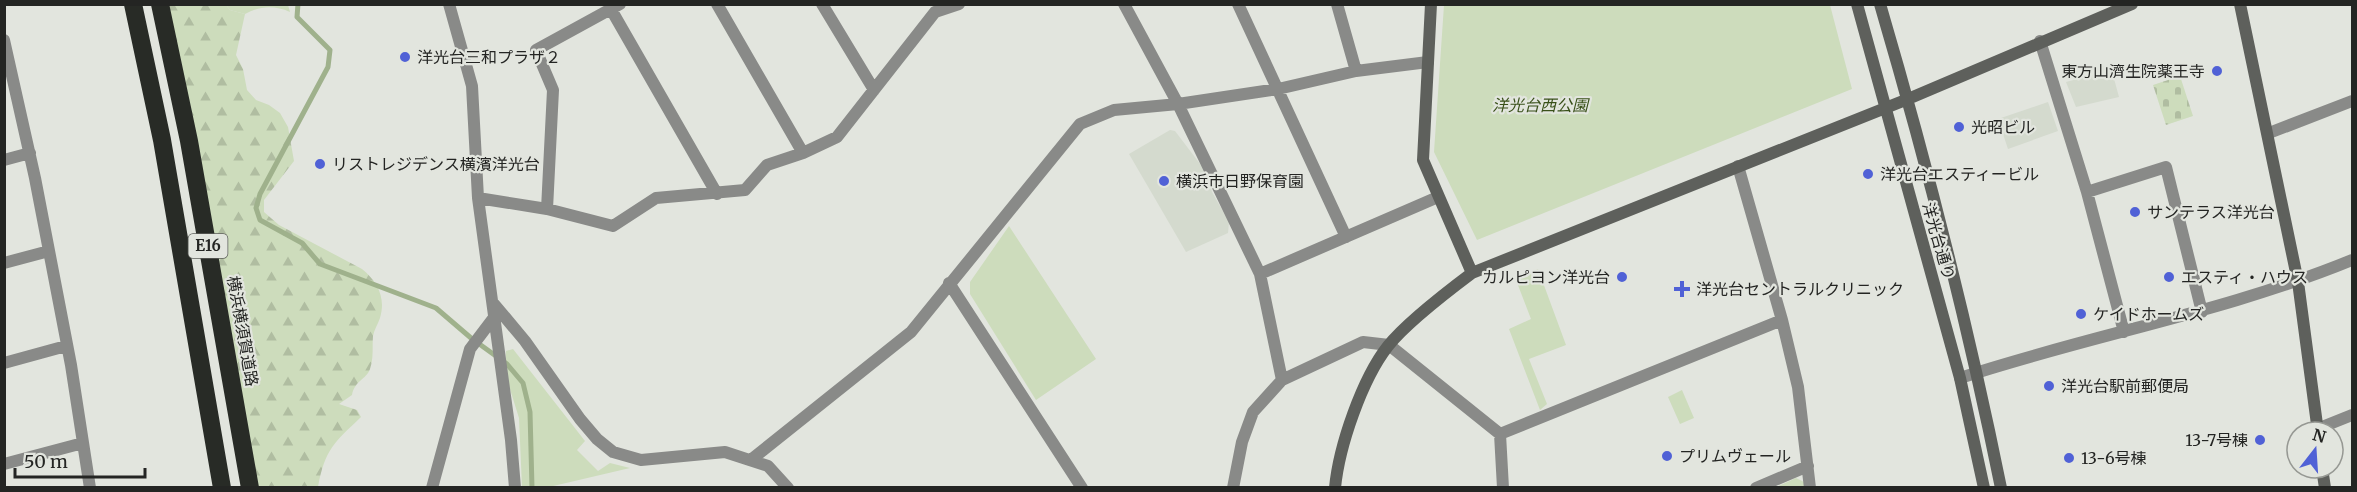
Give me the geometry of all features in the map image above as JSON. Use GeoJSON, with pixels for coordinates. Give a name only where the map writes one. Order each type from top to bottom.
{"type":"FeatureCollection","features":[{"type":"Feature","properties":{"kind":"highway","name":"E16"},"geometry":{"type":"LineString","coordinates":[[133,4],[162,140],[222,488]]}},
{"type":"Feature","properties":{"kind":"highway","name":"横浜横須賀道路"},"geometry":{"type":"LineString","coordinates":[[160,4],[189,141],[250,488]]}},
{"type":"Feature","properties":{"kind":"street"},"geometry":{"type":"LineString","coordinates":[[449,4],[472,86],[478,198],[512,440],[515,488]]}},
{"type":"Feature","properties":{"kind":"street"},"geometry":{"type":"LineString","coordinates":[[717,4],[803,153]]}},
{"type":"Feature","properties":{"kind":"street"},"geometry":{"type":"LineString","coordinates":[[822,4],[874,90]]}},
{"type":"Feature","properties":{"kind":"street"},"geometry":{"type":"LineString","coordinates":[[478,198],[547,209],[613,226],[656,198],[745,190],[767,165],[803,153],[837,137],[933,8],[958,4]]}},
{"type":"Feature","properties":{"kind":"street"},"geometry":{"type":"LineString","coordinates":[[1124,4],[1179,104],[1260,273],[1282,380]]}},
{"type":"Feature","properties":{"kind":"street"},"geometry":{"type":"LineString","coordinates":[[1238,4],[1346,237]]}},
{"type":"Feature","properties":{"kind":"street"},"geometry":{"type":"LineString","coordinates":[[1338,4],[1356,71]]}},
{"type":"Feature","properties":{"kind":"street"},"geometry":{"type":"LineString","coordinates":[[1431,4],[1423,160],[1472,273]]}},
{"type":"Feature","properties":{"kind":"street","name":"洋光台通り"},"geometry":{"type":"LineString","coordinates":[[1857,4],[1883,107],[1960,378],[1984,488]]}},
{"type":"Feature","properties":{"kind":"street","name":"洋光台通り"},"geometry":{"type":"LineString","coordinates":[[1880,4],[1908,99],[1978,372],[2001,488]]}},
{"type":"Feature","properties":{"kind":"street"},"geometry":{"type":"LineString","coordinates":[[1335,488],[1344,443],[1362,395],[1389,345],[1444,293],[1472,273],[1883,107],[1908,99],[2040,41],[2132,4]]}},
{"type":"Feature","properties":{"kind":"street"},"geometry":{"type":"LineString","coordinates":[[2240,4],[2269,133],[2298,282],[2317,420]]}},
{"type":"Feature","properties":{"kind":"street"},"geometry":{"type":"LineString","coordinates":[[547,209],[554,90],[536,50],[616,8],[717,194]]}},
{"type":"Feature","properties":{"kind":"street"},"geometry":{"type":"LineString","coordinates":[[4,40],[7,62],[30,153],[49,251],[90,488]]}},
{"type":"Feature","properties":{"kind":"street"},"geometry":{"type":"LineString","coordinates":[[2040,41],[2087,192],[2124,332]]}},
{"type":"Feature","properties":{"kind":"street"},"geometry":{"type":"LineString","coordinates":[[752,459],[911,332],[1080,124],[1114,110],[1179,104],[1278,89],[1356,71],[1428,62]]}},
{"type":"Feature","properties":{"kind":"street"},"geometry":{"type":"LineString","coordinates":[[2269,133],[2352,101]]}},
{"type":"Feature","properties":{"kind":"street"},"geometry":{"type":"LineString","coordinates":[[4,160],[30,153]]}},
{"type":"Feature","properties":{"kind":"street"},"geometry":{"type":"LineString","coordinates":[[1738,166],[1782,320],[1798,387],[1810,488]]}},
{"type":"Feature","properties":{"kind":"street"},"geometry":{"type":"LineString","coordinates":[[2087,192],[2166,167],[2202,312]]}},
{"type":"Feature","properties":{"kind":"street"},"geometry":{"type":"LineString","coordinates":[[1260,273],[1438,197]]}},
{"type":"Feature","properties":{"kind":"street"},"geometry":{"type":"LineString","coordinates":[[4,263],[49,251]]}},
{"type":"Feature","properties":{"kind":"street"},"geometry":{"type":"LineString","coordinates":[[1960,378],[2202,312],[2298,282],[2352,260]]}},
{"type":"Feature","properties":{"kind":"street"},"geometry":{"type":"LineString","coordinates":[[949,283],[1082,488]]}},
{"type":"Feature","properties":{"kind":"street"},"geometry":{"type":"LineString","coordinates":[[493,303],[525,341],[580,419],[597,439],[613,452],[641,460],[725,452],[768,466],[788,488]]}},
{"type":"Feature","properties":{"kind":"street"},"geometry":{"type":"LineString","coordinates":[[432,488],[470,349],[495,316]]}},
{"type":"Feature","properties":{"kind":"street"},"geometry":{"type":"LineString","coordinates":[[1500,434],[1782,320]]}},
{"type":"Feature","properties":{"kind":"street"},"geometry":{"type":"LineString","coordinates":[[1233,488],[1242,442],[1253,412],[1282,380],[1348,346],[1363,342],[1389,345],[1500,434],[1503,488]]}},
{"type":"Feature","properties":{"kind":"street"},"geometry":{"type":"LineString","coordinates":[[4,363],[66,346]]}},
{"type":"Feature","properties":{"kind":"street"},"geometry":{"type":"LineString","coordinates":[[4,464],[83,443]]}},
{"type":"Feature","properties":{"kind":"street"},"geometry":{"type":"LineString","coordinates":[[1756,488],[1808,466]]}},
{"type":"Feature","properties":{"kind":"shaded area"},"geometry":{"type":"Polygon","coordinates":[[[2110,64],[2119,97],[2076,107],[2066,82],[2100,73],[2099,68],[2110,64]]]}},
{"type":"Feature","properties":{"kind":"shaded area"},"geometry":{"type":"Polygon","coordinates":[[[2048,102],[2058,131],[2008,149],[1998,119],[2048,102]]]}},
{"type":"Feature","properties":{"kind":"shaded area"},"geometry":{"type":"Polygon","coordinates":[[[1170,130],[1175,131],[1207,173],[1212,192],[1229,222],[1228,233],[1186,252],[1129,154],[1170,130]]]}},
{"type":"Feature","properties":{"kind":"green space"},"geometry":{"type":"Polygon","coordinates":[[[160,5],[226,5],[230,10],[245,14],[236,55],[243,69],[247,90],[256,100],[280,113],[288,127],[294,161],[264,200],[264,212],[279,225],[362,269],[372,279],[381,297],[382,311],[373,336],[370,369],[353,390],[352,395],[339,404],[357,410],[361,417],[332,448],[324,464],[318,487],[250,487],[160,5]]]}},
{"type":"Feature","properties":{"kind":"green space"},"geometry":{"type":"Polygon","coordinates":[[[226,5],[288,5],[290,12],[267,7],[245,14],[230,10],[226,5]]]}},
{"type":"Feature","properties":{"kind":"green space","name":"洋光台西公園"},"geometry":{"type":"Polygon","coordinates":[[[1444,5],[1830,5],[1852,89],[1477,240],[1434,152],[1444,5]]]}},
{"type":"Feature","properties":{"kind":"green space"},"geometry":{"type":"Polygon","coordinates":[[[2180,76],[2193,116],[2166,125],[2153,85],[2180,76]]]}},
{"type":"Feature","properties":{"kind":"green space"},"geometry":{"type":"Polygon","coordinates":[[[1009,226],[1096,359],[1036,400],[970,294],[970,282],[1009,226]]]}},
{"type":"Feature","properties":{"kind":"green space"},"geometry":{"type":"Polygon","coordinates":[[[1538,269],[1566,345],[1529,359],[1547,404],[1540,410],[1509,329],[1531,319],[1516,280],[1538,269]]]}},
{"type":"Feature","properties":{"kind":"green space"},"geometry":{"type":"Polygon","coordinates":[[[513,349],[585,441],[577,450],[598,471],[610,463],[630,468],[549,487],[522,487],[519,418],[505,373],[506,351],[513,349]]]}},
{"type":"Feature","properties":{"kind":"green space"},"geometry":{"type":"Polygon","coordinates":[[[1682,390],[1694,418],[1680,424],[1668,397],[1682,390]]]}},
{"type":"Feature","properties":{"kind":"green space"},"geometry":{"type":"Polygon","coordinates":[[[1796,478],[1804,482],[1805,488],[1774,488],[1796,478]]]}},
{"type":"Feature","properties":{"kind":"waterway"},"geometry":{"type":"LineString","coordinates":[[298,4],[297,17],[330,50],[328,67],[260,194],[256,208],[260,220],[302,243],[320,264],[436,308],[471,338],[507,364],[523,383],[530,412],[532,488]]}},
{"type":"Feature","properties":{"kind":"place","name":"洋光台三和プラザ２"},"geometry":{"type":"Point","coordinates":[405,57]}},
{"type":"Feature","properties":{"kind":"place","name":"東方山濟生院薬王寺"},"geometry":{"type":"Point","coordinates":[2217,71]}},
{"type":"Feature","properties":{"kind":"place","name":"光昭ビル"},"geometry":{"type":"Point","coordinates":[1959,127]}},
{"type":"Feature","properties":{"kind":"place","name":"リストレジデンス横濱洋光台"},"geometry":{"type":"Point","coordinates":[320,164]}},
{"type":"Feature","properties":{"kind":"place","name":"洋光台エスティービル"},"geometry":{"type":"Point","coordinates":[1868,174]}},
{"type":"Feature","properties":{"kind":"place","name":"横浜市日野保育園"},"geometry":{"type":"Point","coordinates":[1164,181]}},
{"type":"Feature","properties":{"kind":"place","name":"サンテラス洋光台"},"geometry":{"type":"Point","coordinates":[2135,212]}},
{"type":"Feature","properties":{"kind":"place","name":"カルピヨン洋光台"},"geometry":{"type":"Point","coordinates":[1622,277]}},
{"type":"Feature","properties":{"kind":"place","name":"エスティ・ハウス"},"geometry":{"type":"Point","coordinates":[2169,277]}},
{"type":"Feature","properties":{"kind":"place","name":"洋光台セントラルクリニック"},"geometry":{"type":"Point","coordinates":[1682,289]}},
{"type":"Feature","properties":{"kind":"place","name":"ケイドホームズ"},"geometry":{"type":"Point","coordinates":[2081,314]}},
{"type":"Feature","properties":{"kind":"place","name":"洋光台駅前郵便局"},"geometry":{"type":"Point","coordinates":[2049,386]}},
{"type":"Feature","properties":{"kind":"place","name":"13-7号棟"},"geometry":{"type":"Point","coordinates":[2260,440]}},
{"type":"Feature","properties":{"kind":"place","name":"プリムヴェール"},"geometry":{"type":"Point","coordinates":[1667,456]}},
{"type":"Feature","properties":{"kind":"place","name":"13-6号棟"},"geometry":{"type":"Point","coordinates":[2069,458]}}]}
